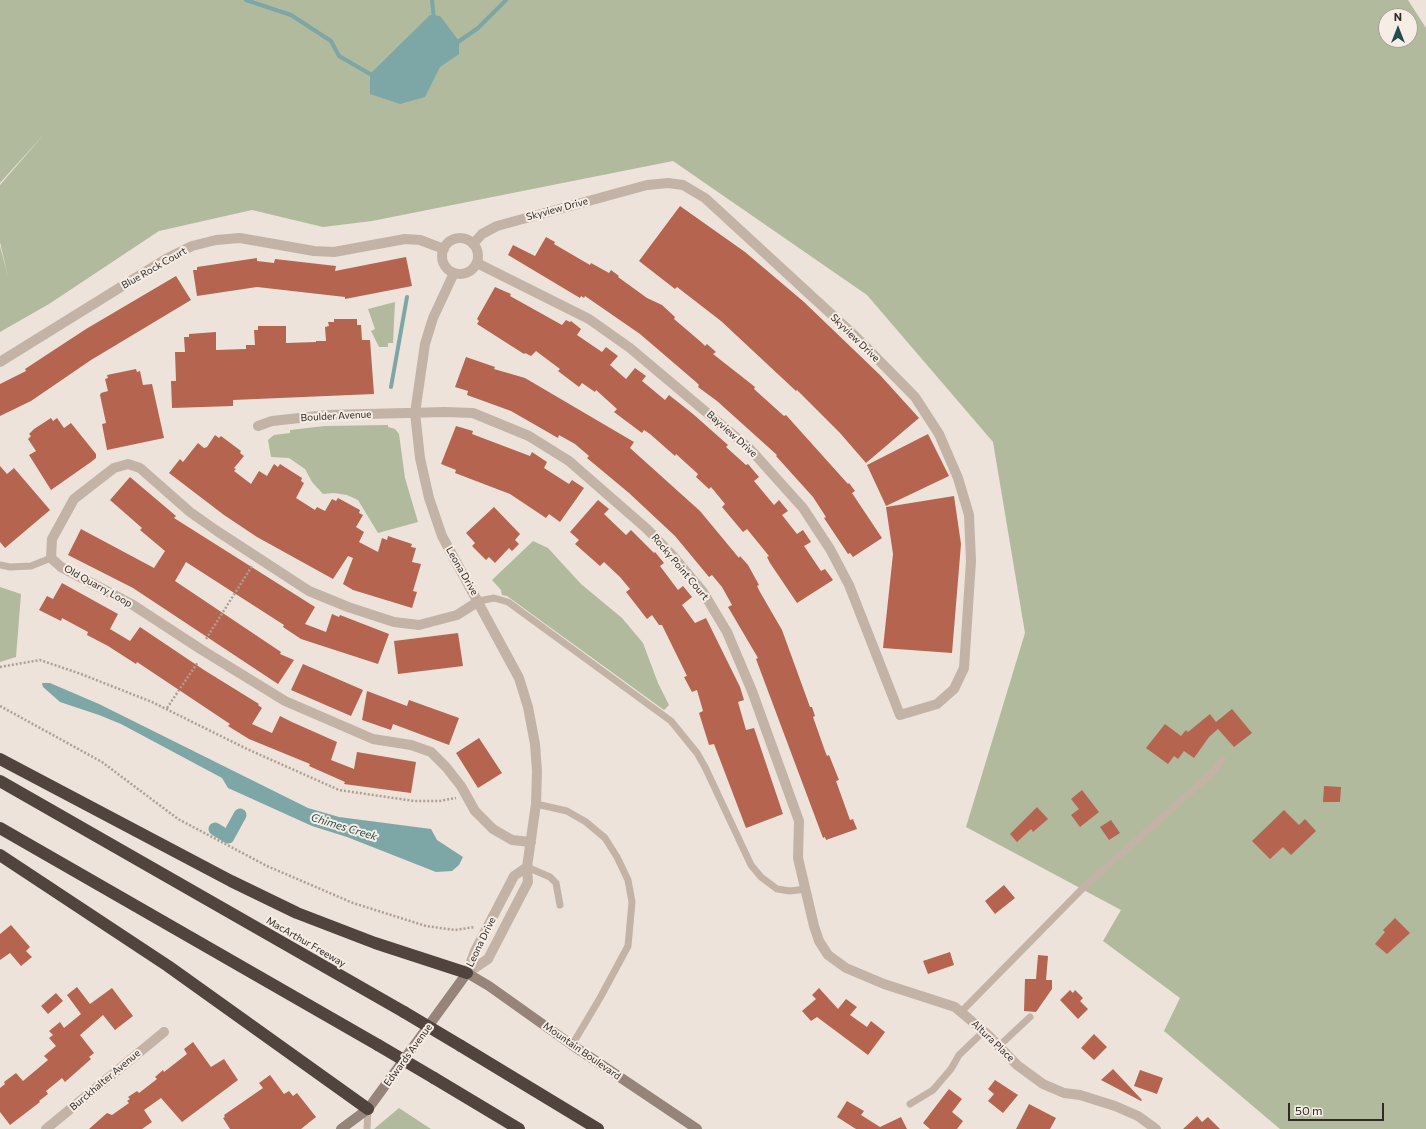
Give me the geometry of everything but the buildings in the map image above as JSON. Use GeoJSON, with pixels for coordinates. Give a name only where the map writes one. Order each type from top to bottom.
{"type":"FeatureCollection","features":[{"type":"Feature","properties":{"kind":"highway"},"geometry":{"type":"LineString","coordinates":[[0,760],[231,881],[297,913],[375,943],[467,973]]}},
{"type":"Feature","properties":{"kind":"highway","name":"MacArthur Freeway"},"geometry":{"type":"LineString","coordinates":[[0,781],[404,1012],[598,1129]]}},
{"type":"Feature","properties":{"kind":"highway"},"geometry":{"type":"LineString","coordinates":[[0,828],[378,1045],[519,1129]]}},
{"type":"Feature","properties":{"kind":"highway"},"geometry":{"type":"LineString","coordinates":[[0,855],[168,966],[368,1109]]}},
{"type":"Feature","properties":{"kind":"main road","name":"Mountain Boulevard"},"geometry":{"type":"LineString","coordinates":[[467,973],[489,986],[572,1045],[698,1129]]}},
{"type":"Feature","properties":{"kind":"main road","name":"Edwards Avenue"},"geometry":{"type":"LineString","coordinates":[[341,1129],[368,1109],[467,973]]}},
{"type":"Feature","properties":{"kind":"street","name":"Skyview Drive"},"geometry":{"type":"LineString","coordinates":[[473,244],[482,234],[497,226],[647,185],[668,183],[683,185],[705,198],[750,239],[855,336],[915,397],[939,434],[958,478],[969,515],[971,561],[964,668],[954,689],[937,704],[900,715]]}},
{"type":"Feature","properties":{"kind":"street","name":"Blue Rock Court"},"geometry":{"type":"LineString","coordinates":[[0,362],[166,259],[192,246],[216,240],[240,238],[314,251],[334,252],[405,239],[420,240],[444,249]]}},
{"type":"Feature","properties":{"kind":"street"},"geometry":{"type":"LineString","coordinates":[[459,238],[467,240],[473,244],[478,255],[477,263],[469,272],[462,274],[454,273],[445,265],[443,257],[444,249],[448,243],[459,238]]}},
{"type":"Feature","properties":{"kind":"street","name":"Bayview Drive"},"geometry":{"type":"LineString","coordinates":[[477,263],[589,319],[630,348],[750,449],[803,508],[830,549],[849,585],[900,715]]}},
{"type":"Feature","properties":{"kind":"street","name":"Leona Drive"},"geometry":{"type":"LineString","coordinates":[[454,273],[433,318],[425,344],[415,413],[420,458],[429,498],[442,536],[458,568],[479,601],[519,678],[528,707],[535,744],[537,771],[536,804],[527,867],[528,882],[488,959],[467,973]]}},
{"type":"Feature","properties":{"kind":"street","name":"Boulder Avenue"},"geometry":{"type":"LineString","coordinates":[[258,426],[272,420],[327,415],[415,413]]}},
{"type":"Feature","properties":{"kind":"street","name":"Rocky Point Court"},"geometry":{"type":"LineString","coordinates":[[415,413],[473,413],[529,436],[569,461],[648,529],[703,592],[727,632],[752,691],[799,821],[798,858],[814,926],[819,941],[828,955]]}},
{"type":"Feature","properties":{"kind":"street"},"geometry":{"type":"LineString","coordinates":[[51,558],[52,539],[74,499],[114,468],[128,464],[140,468],[190,512],[257,557],[310,591],[348,607],[394,622],[419,625],[440,621],[457,615],[479,601]]}},
{"type":"Feature","properties":{"kind":"street","name":"Old Quarry Loop"},"geometry":{"type":"LineString","coordinates":[[51,558],[61,567],[133,605],[202,650],[285,701],[373,739],[411,745],[431,752],[446,767],[467,796],[475,811],[493,830],[512,840],[531,842]]}},
{"type":"Feature","properties":{"kind":"street","name":"Leona Drive"},"geometry":{"type":"LineString","coordinates":[[467,973],[475,951],[514,876],[527,867]]}},
{"type":"Feature","properties":{"kind":"street","name":"Altura Place"},"geometry":{"type":"LineString","coordinates":[[828,955],[846,968],[884,984],[955,1007],[984,1031],[1017,1065],[1043,1084],[1064,1093],[1080,1095],[1115,1106],[1138,1116],[1156,1129]]}},
{"type":"Feature","properties":{"kind":"street","name":"Burckhalter Avenue"},"geometry":{"type":"LineString","coordinates":[[46,1129],[164,1032]]}},
{"type":"Feature","properties":{"kind":"lane"},"geometry":{"type":"LineString","coordinates":[[0,566],[31,566],[51,558]]}},
{"type":"Feature","properties":{"kind":"lane"},"geometry":{"type":"LineString","coordinates":[[479,601],[494,598],[508,602],[671,721],[697,753],[705,767],[751,865],[761,877],[777,889],[790,891],[806,889]]}},
{"type":"Feature","properties":{"kind":"lane"},"geometry":{"type":"LineString","coordinates":[[961,1012],[1083,888],[1214,771],[1222,759]]}},
{"type":"Feature","properties":{"kind":"lane"},"geometry":{"type":"LineString","coordinates":[[536,804],[567,811],[586,822],[605,838],[617,857],[628,880],[632,902],[628,946],[600,998],[572,1045]]}},
{"type":"Feature","properties":{"kind":"lane"},"geometry":{"type":"LineString","coordinates":[[527,867],[550,877],[556,883],[560,905]]}},
{"type":"Feature","properties":{"kind":"lane"},"geometry":{"type":"LineString","coordinates":[[999,1046],[1030,1017]]}},
{"type":"Feature","properties":{"kind":"lane"},"geometry":{"type":"LineString","coordinates":[[910,1104],[934,1090],[951,1069],[959,1055],[984,1031]]}},
{"type":"Feature","properties":{"kind":"lane"},"geometry":{"type":"LineString","coordinates":[[367,1129],[368,1109]]}},
{"type":"Feature","properties":{"kind":"path"},"geometry":{"type":"LineString","coordinates":[[204,642],[257,557]]}},
{"type":"Feature","properties":{"kind":"path"},"geometry":{"type":"LineString","coordinates":[[0,667],[40,660],[167,708],[247,749],[339,790],[414,801],[439,801],[467,796]]}},
{"type":"Feature","properties":{"kind":"path"},"geometry":{"type":"LineString","coordinates":[[167,708],[198,662]]}},
{"type":"Feature","properties":{"kind":"path"},"geometry":{"type":"LineString","coordinates":[[0,706],[102,762],[178,819],[267,866],[354,903],[426,926],[455,930],[464,928]]}},
{"type":"Feature","properties":{"kind":"green space"},"geometry":{"type":"Polygon","coordinates":[[[0,0],[1408,0],[1413,8],[1378,8],[1378,48],[1418,48],[1418,16],[1426,28],[1426,1129],[1280,1129],[1164,1031],[1180,998],[1103,941],[1121,910],[966,827],[1025,633],[993,442],[867,295],[673,161],[372,221],[323,227],[252,210],[159,231],[49,304],[0,332],[0,246],[8,277],[0,242],[0,185],[46,132],[0,183],[0,0]]]}},
{"type":"Feature","properties":{"kind":"green space"},"geometry":{"type":"Polygon","coordinates":[[[395,302],[393,343],[388,343],[388,347],[379,347],[371,331],[375,329],[368,309],[395,302]]]}},
{"type":"Feature","properties":{"kind":"green space"},"geometry":{"type":"Polygon","coordinates":[[[388,425],[388,427],[395,429],[399,434],[405,478],[418,522],[378,533],[358,500],[347,495],[334,493],[323,494],[312,482],[305,469],[289,458],[271,457],[268,440],[274,435],[290,433],[290,430],[325,426],[388,425]]]}},
{"type":"Feature","properties":{"kind":"green space"},"geometry":{"type":"Polygon","coordinates":[[[533,541],[548,548],[581,584],[622,618],[643,643],[658,683],[669,705],[664,710],[507,596],[502,595],[501,590],[492,580],[533,541]]]}},
{"type":"Feature","properties":{"kind":"green space"},"geometry":{"type":"Polygon","coordinates":[[[0,587],[21,594],[16,657],[0,662],[0,587]]]}},
{"type":"Feature","properties":{"kind":"green space"},"geometry":{"type":"Polygon","coordinates":[[[399,1108],[431,1129],[374,1129],[399,1108]]]}},
{"type":"Feature","properties":{"kind":"water"},"geometry":{"type":"Polygon","coordinates":[[[430,15],[440,16],[459,41],[459,54],[440,67],[425,97],[400,104],[370,94],[370,74],[430,15]]]}},
{"type":"Feature","properties":{"kind":"water"},"geometry":{"type":"Polygon","coordinates":[[[42,683],[50,683],[99,704],[308,808],[339,817],[431,829],[437,840],[463,857],[459,865],[452,871],[436,872],[347,837],[312,826],[228,788],[222,778],[121,724],[60,702],[43,687],[42,683]]]}},
{"type":"Feature","properties":{"kind":"waterway"},"geometry":{"type":"LineString","coordinates":[[246,0],[291,15],[331,41],[339,56],[370,74],[376,75]]}},
{"type":"Feature","properties":{"kind":"waterway","name":"Chimes Creek"},"geometry":{"type":"LineString","coordinates":[[432,0],[434,19]]}},
{"type":"Feature","properties":{"kind":"waterway"},"geometry":{"type":"LineString","coordinates":[[455,44],[478,28],[506,0]]}},
{"type":"Feature","properties":{"kind":"waterway"},"geometry":{"type":"LineString","coordinates":[[391,387],[407,297]]}},
{"type":"Feature","properties":{"kind":"waterway","name":"Chimes Creek"},"geometry":{"type":"LineString","coordinates":[[215,829],[228,837],[240,815]]}}]}
